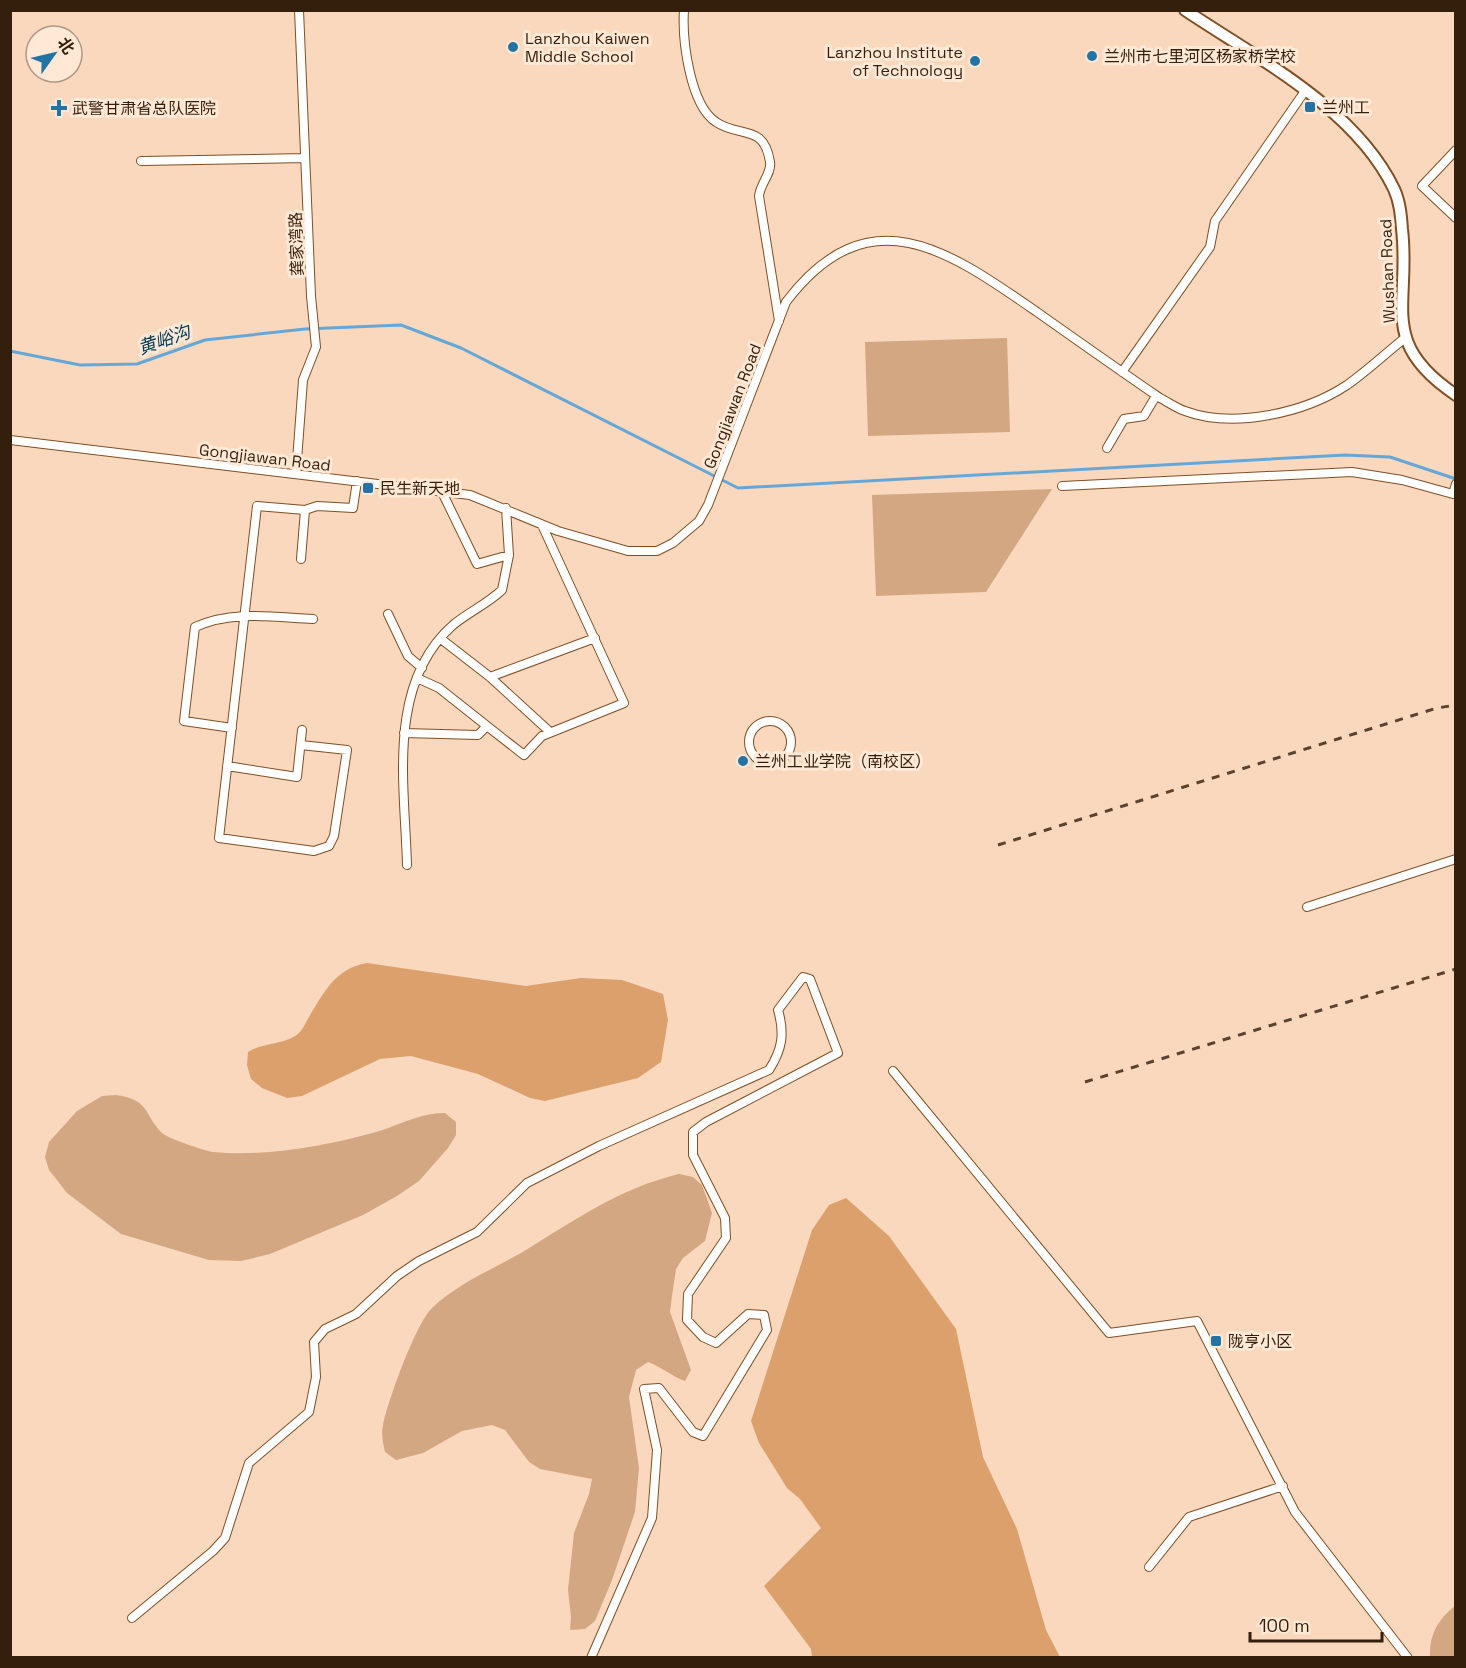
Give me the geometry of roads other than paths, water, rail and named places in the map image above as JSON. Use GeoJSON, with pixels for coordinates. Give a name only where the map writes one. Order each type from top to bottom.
{"type":"FeatureCollection","features":[{"type":"Feature","properties":{"kind":"main road","name":"Wushan Road"},"geometry":{"type":"LineString","coordinates":[[1185,10],[1305,91],[1337,116],[1372,154],[1395,191],[1403,236],[1401,307],[1404,338],[1418,363],[1455,394]]}},
{"type":"Feature","properties":{"kind":"street","name":"龚家湾路"},"geometry":{"type":"LineString","coordinates":[[296,474],[303,380],[316,347],[311,296],[299,10]]}},
{"type":"Feature","properties":{"kind":"street"},"geometry":{"type":"LineString","coordinates":[[684,10],[691,79],[702,106],[715,122],[728,128],[755,134],[764,143],[770,159],[771,168],[760,184],[759,196],[779,322]]}},
{"type":"Feature","properties":{"kind":"street"},"geometry":{"type":"LineString","coordinates":[[1122,372],[1210,247],[1215,221],[1305,91]]}},
{"type":"Feature","properties":{"kind":"street"},"geometry":{"type":"LineString","coordinates":[[1455,150],[1422,186],[1455,218]]}},
{"type":"Feature","properties":{"kind":"street"},"geometry":{"type":"LineString","coordinates":[[141,161],[305,158]]}},
{"type":"Feature","properties":{"kind":"street","name":"Gongjiawan Road"},"geometry":{"type":"LineString","coordinates":[[10,440],[470,495],[506,508],[542,525],[628,552],[657,551],[673,543],[699,521],[714,489],[786,302],[801,283],[831,259],[877,240],[900,240],[925,245],[952,256],[984,275],[1156,396],[1186,411],[1234,419],[1272,416],[1317,402],[1348,384],[1404,338]]}},
{"type":"Feature","properties":{"kind":"street"},"geometry":{"type":"LineString","coordinates":[[1107,448],[1124,419],[1144,416],[1156,396]]}},
{"type":"Feature","properties":{"kind":"street"},"geometry":{"type":"LineString","coordinates":[[1062,486],[1352,472],[1454,490]]}},
{"type":"Feature","properties":{"kind":"street"},"geometry":{"type":"LineString","coordinates":[[301,745],[347,750],[334,836],[329,846],[320,851],[219,838],[256,506],[305,510],[316,506],[353,508],[357,482]]}},
{"type":"Feature","properties":{"kind":"street"},"geometry":{"type":"LineString","coordinates":[[442,492],[477,564],[509,555]]}},
{"type":"Feature","properties":{"kind":"street"},"geometry":{"type":"LineString","coordinates":[[407,865],[404,733],[417,678],[427,656],[453,625],[502,590],[509,555],[506,508]]}},
{"type":"Feature","properties":{"kind":"street"},"geometry":{"type":"LineString","coordinates":[[301,559],[305,510]]}},
{"type":"Feature","properties":{"kind":"street"},"geometry":{"type":"LineString","coordinates":[[417,678],[440,688],[524,755],[542,736],[624,703],[542,525]]}},
{"type":"Feature","properties":{"kind":"street"},"geometry":{"type":"LineString","coordinates":[[388,614],[408,656],[422,668]]}},
{"type":"Feature","properties":{"kind":"street"},"geometry":{"type":"LineString","coordinates":[[232,728],[184,721],[195,627],[209,620],[245,615],[313,619]]}},
{"type":"Feature","properties":{"kind":"street"},"geometry":{"type":"LineString","coordinates":[[490,677],[595,638]]}},
{"type":"Feature","properties":{"kind":"street"},"geometry":{"type":"LineString","coordinates":[[441,639],[490,677],[550,732]]}},
{"type":"Feature","properties":{"kind":"street"},"geometry":{"type":"LineString","coordinates":[[762,723],[778,723],[790,734],[790,750],[778,761],[762,761],[751,750],[751,734],[762,723]]}},
{"type":"Feature","properties":{"kind":"street"},"geometry":{"type":"LineString","coordinates":[[404,733],[478,735],[488,726]]}},
{"type":"Feature","properties":{"kind":"street"},"geometry":{"type":"LineString","coordinates":[[227,766],[297,777],[302,730]]}},
{"type":"Feature","properties":{"kind":"street"},"geometry":{"type":"LineString","coordinates":[[1307,907],[1455,858]]}},
{"type":"Feature","properties":{"kind":"street"},"geometry":{"type":"LineString","coordinates":[[132,1618],[213,1551],[225,1538],[249,1463],[309,1412],[316,1377],[314,1342],[325,1329],[356,1314],[397,1276],[418,1261],[477,1232],[527,1183],[599,1146],[768,1070],[781,1052],[781,1021],[778,1010],[803,977],[810,979],[838,1053],[706,1122],[693,1132],[693,1155],[725,1218],[726,1238],[688,1294],[687,1320],[703,1337],[716,1343],[748,1314],[764,1315],[767,1330],[703,1436],[693,1432],[659,1388],[644,1389],[657,1450],[652,1518],[591,1658]]}},
{"type":"Feature","properties":{"kind":"street"},"geometry":{"type":"LineString","coordinates":[[893,1071],[1109,1333],[1197,1321],[1295,1512],[1408,1658]]}},
{"type":"Feature","properties":{"kind":"street"},"geometry":{"type":"LineString","coordinates":[[1149,1567],[1189,1517],[1283,1486]]}},
{"type":"Feature","properties":{"kind":"waterway","name":"黄峪沟"},"geometry":{"type":"LineString","coordinates":[[10,351],[80,365],[137,364],[205,340],[305,329],[401,325],[461,348],[738,488],[1345,455],[1390,457],[1456,479]]}},
{"type":"Feature","properties":{"kind":"railway"},"geometry":{"type":"LineString","coordinates":[[998,845],[1437,708],[1456,705]]}},
{"type":"Feature","properties":{"kind":"railway"},"geometry":{"type":"LineString","coordinates":[[1085,1082],[1456,969]]}},
{"type":"Feature","properties":{"kind":"place","name":"Lanzhou Kaiwen Middle School"},"geometry":{"type":"Point","coordinates":[513,47]}},
{"type":"Feature","properties":{"kind":"place","name":"兰州市七里河区杨家桥学校"},"geometry":{"type":"Point","coordinates":[1092,56]}},
{"type":"Feature","properties":{"kind":"place","name":"Lanzhou Institute of Technology"},"geometry":{"type":"Point","coordinates":[975,61]}},
{"type":"Feature","properties":{"kind":"place","name":"兰州工"},"geometry":{"type":"Point","coordinates":[1310,107]}},
{"type":"Feature","properties":{"kind":"place","name":"武警甘肃省总队医院"},"geometry":{"type":"Point","coordinates":[59,108]}},
{"type":"Feature","properties":{"kind":"place","name":"民生新天地"},"geometry":{"type":"Point","coordinates":[368,488]}},
{"type":"Feature","properties":{"kind":"place","name":"兰州工业学院（南校区）"},"geometry":{"type":"Point","coordinates":[743,761]}},
{"type":"Feature","properties":{"kind":"place","name":"陇亨小区"},"geometry":{"type":"Point","coordinates":[1216,1341]}}]}
